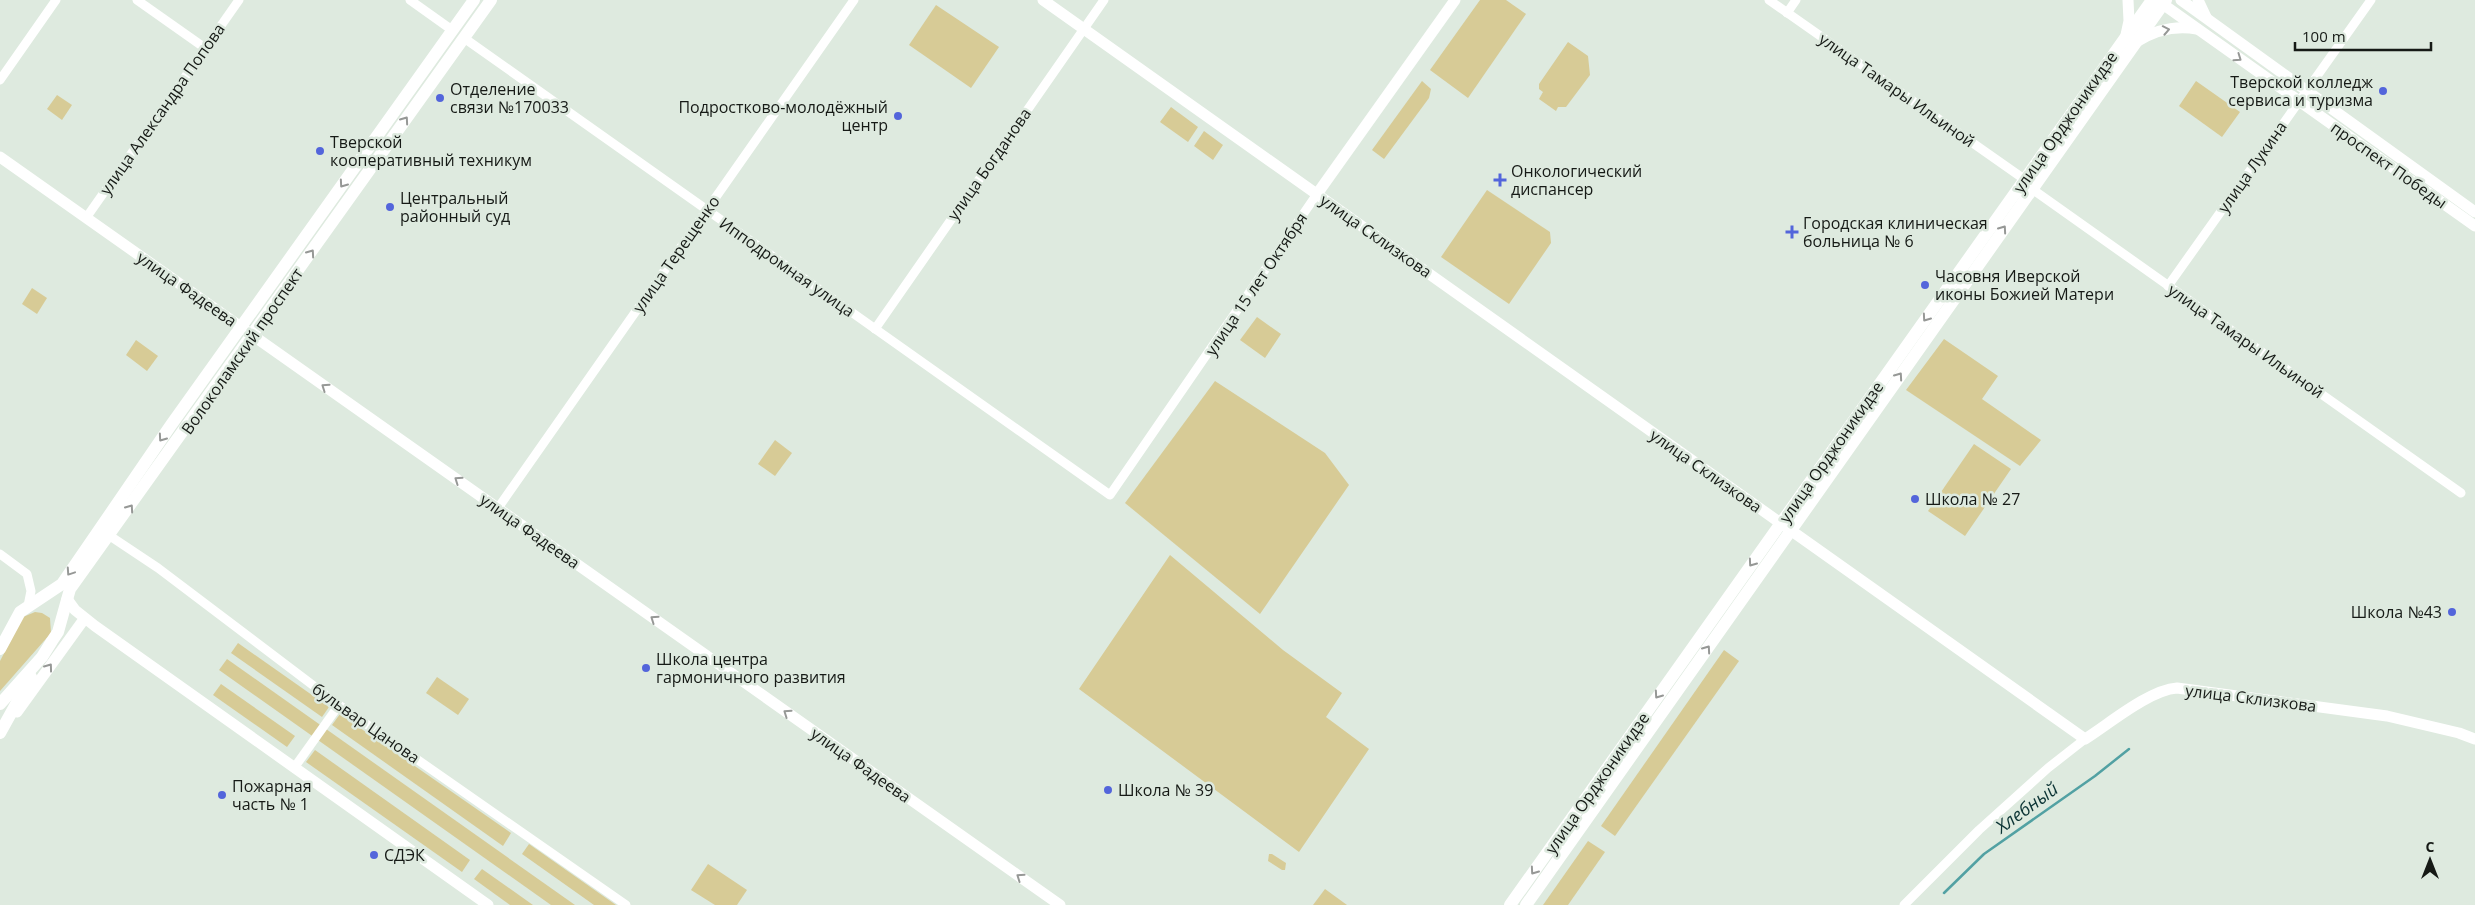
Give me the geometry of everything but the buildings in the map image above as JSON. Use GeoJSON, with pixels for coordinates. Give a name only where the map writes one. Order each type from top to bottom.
{"type":"FeatureCollection","features":[{"type":"Feature","properties":{"kind":"main road","name":"Волоколамский проспект"},"geometry":{"type":"LineString","coordinates":[[0,649],[4,638],[20,612],[62,584],[241,327],[474,0]]}},
{"type":"Feature","properties":{"kind":"main road","name":"Волоколамский проспект"},"geometry":{"type":"LineString","coordinates":[[0,704],[42,657],[58,632],[70,589],[110,536],[491,0]]}},
{"type":"Feature","properties":{"kind":"main road","name":"улица Орджоникидзе"},"geometry":{"type":"LineString","coordinates":[[1510,905],[1785,527],[2159,1]]}},
{"type":"Feature","properties":{"kind":"main road","name":"улица Орджоникидзе"},"geometry":{"type":"LineString","coordinates":[[1526,905],[1785,527]]}},
{"type":"Feature","properties":{"kind":"main road"},"geometry":{"type":"LineString","coordinates":[[0,734],[42,657]]}},
{"type":"Feature","properties":{"kind":"street"},"geometry":{"type":"LineString","coordinates":[[0,80],[56,0]]}},
{"type":"Feature","properties":{"kind":"street"},"geometry":{"type":"LineString","coordinates":[[137,0],[205,48]]}},
{"type":"Feature","properties":{"kind":"street","name":"улица Александра Попова"},"geometry":{"type":"LineString","coordinates":[[86,218],[239,0]]}},
{"type":"Feature","properties":{"kind":"street"},"geometry":{"type":"LineString","coordinates":[[410,0],[452,30]]}},
{"type":"Feature","properties":{"kind":"street","name":"улица Терещенко"},"geometry":{"type":"LineString","coordinates":[[498,508],[854,0]]}},
{"type":"Feature","properties":{"kind":"street","name":"улица Склизкова"},"geometry":{"type":"LineString","coordinates":[[1043,0],[2085,740],[2154,696],[2177,688],[2386,716],[2459,732],[2475,739]]}},
{"type":"Feature","properties":{"kind":"street","name":"улица Богданова"},"geometry":{"type":"LineString","coordinates":[[875,329],[1104,0]]}},
{"type":"Feature","properties":{"kind":"street","name":"улица 15 лет Октября"},"geometry":{"type":"LineString","coordinates":[[1110,495],[1317,194],[1455,0]]}},
{"type":"Feature","properties":{"kind":"street","name":"улица Тамары Ильиной"},"geometry":{"type":"LineString","coordinates":[[1770,0],[2168,286],[2461,493]]}},
{"type":"Feature","properties":{"kind":"street"},"geometry":{"type":"LineString","coordinates":[[1788,13],[1796,0]]}},
{"type":"Feature","properties":{"kind":"street"},"geometry":{"type":"LineString","coordinates":[[2128,0],[2131,39],[2164,29],[2199,30]]}},
{"type":"Feature","properties":{"kind":"street","name":"проспект Победы"},"geometry":{"type":"LineString","coordinates":[[2182,0],[2475,212]]}},
{"type":"Feature","properties":{"kind":"street"},"geometry":{"type":"LineString","coordinates":[[2198,0],[2207,18]]}},
{"type":"Feature","properties":{"kind":"street","name":"улица Лукина"},"geometry":{"type":"LineString","coordinates":[[2168,286],[2371,0]]}},
{"type":"Feature","properties":{"kind":"street","name":"проспект Победы"},"geometry":{"type":"LineString","coordinates":[[2159,1],[2475,226]]}},
{"type":"Feature","properties":{"kind":"street","name":"Ипподромная улица"},"geometry":{"type":"LineString","coordinates":[[464,38],[1110,495]]}},
{"type":"Feature","properties":{"kind":"street","name":"улица Фадеева"},"geometry":{"type":"LineString","coordinates":[[0,157],[1060,905]]}},
{"type":"Feature","properties":{"kind":"street","name":"бульвар Цанова"},"geometry":{"type":"LineString","coordinates":[[110,536],[158,568],[339,705],[626,905]]}},
{"type":"Feature","properties":{"kind":"street"},"geometry":{"type":"LineString","coordinates":[[0,554],[27,574],[31,591],[28,606]]}},
{"type":"Feature","properties":{"kind":"street"},"geometry":{"type":"LineString","coordinates":[[67,599],[75,610],[95,626],[488,905]]}},
{"type":"Feature","properties":{"kind":"street"},"geometry":{"type":"LineString","coordinates":[[42,657],[67,628],[82,622],[95,626]]}},
{"type":"Feature","properties":{"kind":"street"},"geometry":{"type":"LineString","coordinates":[[0,734],[82,622]]}},
{"type":"Feature","properties":{"kind":"street"},"geometry":{"type":"LineString","coordinates":[[294,768],[339,705]]}},
{"type":"Feature","properties":{"kind":"street"},"geometry":{"type":"LineString","coordinates":[[1904,905],[1979,830],[2048,768],[2085,740]]}},
{"type":"Feature","properties":{"kind":"shaded area"},"geometry":{"type":"Polygon","coordinates":[[[1480,0],[1506,0],[1526,14],[1468,98],[1430,70],[1480,0]]]}},
{"type":"Feature","properties":{"kind":"shaded area"},"geometry":{"type":"Polygon","coordinates":[[[936,5],[999,47],[971,88],[909,45],[936,5]]]}},
{"type":"Feature","properties":{"kind":"shaded area"},"geometry":{"type":"Polygon","coordinates":[[[1568,42],[1588,56],[1590,75],[1566,107],[1558,107],[1556,111],[1539,99],[1543,92],[1539,89],[1539,84],[1568,42]]]}},
{"type":"Feature","properties":{"kind":"shaded area"},"geometry":{"type":"Polygon","coordinates":[[[1422,81],[1431,89],[1429,98],[1384,159],[1372,150],[1422,81]]]}},
{"type":"Feature","properties":{"kind":"shaded area"},"geometry":{"type":"Polygon","coordinates":[[[2196,81],[2240,112],[2222,137],[2179,106],[2196,81]]]}},
{"type":"Feature","properties":{"kind":"shaded area"},"geometry":{"type":"Polygon","coordinates":[[[57,95],[72,105],[62,120],[47,109],[57,95]]]}},
{"type":"Feature","properties":{"kind":"shaded area"},"geometry":{"type":"Polygon","coordinates":[[[1171,107],[1198,127],[1188,142],[1160,122],[1171,107]]]}},
{"type":"Feature","properties":{"kind":"shaded area"},"geometry":{"type":"Polygon","coordinates":[[[1204,131],[1223,145],[1213,160],[1194,146],[1204,131]]]}},
{"type":"Feature","properties":{"kind":"shaded area"},"geometry":{"type":"Polygon","coordinates":[[[1487,190],[1550,232],[1551,243],[1509,304],[1441,257],[1487,190]]]}},
{"type":"Feature","properties":{"kind":"shaded area"},"geometry":{"type":"Polygon","coordinates":[[[32,288],[47,298],[37,314],[22,304],[32,288]]]}},
{"type":"Feature","properties":{"kind":"shaded area"},"geometry":{"type":"Polygon","coordinates":[[[1257,317],[1281,334],[1265,358],[1240,340],[1257,317]]]}},
{"type":"Feature","properties":{"kind":"shaded area"},"geometry":{"type":"Polygon","coordinates":[[[1944,339],[1998,376],[1982,399],[2041,440],[2020,466],[1906,390],[1944,339]]]}},
{"type":"Feature","properties":{"kind":"shaded area"},"geometry":{"type":"Polygon","coordinates":[[[136,340],[158,356],[147,371],[126,355],[136,340]]]}},
{"type":"Feature","properties":{"kind":"shaded area"},"geometry":{"type":"Polygon","coordinates":[[[1215,381],[1325,453],[1349,485],[1260,614],[1125,503],[1215,381]]]}},
{"type":"Feature","properties":{"kind":"shaded area"},"geometry":{"type":"Polygon","coordinates":[[[775,440],[792,453],[775,476],[758,464],[775,440]]]}},
{"type":"Feature","properties":{"kind":"shaded area"},"geometry":{"type":"Polygon","coordinates":[[[1974,444],[2011,469],[1965,536],[1928,511],[1974,444]]]}},
{"type":"Feature","properties":{"kind":"shaded area"},"geometry":{"type":"Polygon","coordinates":[[[1170,555],[1283,650],[1342,693],[1326,717],[1369,749],[1299,852],[1079,689],[1170,555]]]}},
{"type":"Feature","properties":{"kind":"shaded area"},"geometry":{"type":"Polygon","coordinates":[[[35,612],[42,613],[50,618],[51,633],[0,691],[0,661],[23,617],[35,612]]]}},
{"type":"Feature","properties":{"kind":"shaded area"},"geometry":{"type":"Polygon","coordinates":[[[238,643],[329,707],[322,717],[231,653],[238,643]]]}},
{"type":"Feature","properties":{"kind":"shaded area"},"geometry":{"type":"Polygon","coordinates":[[[1724,650],[1739,661],[1615,836],[1601,826],[1724,650]]]}},
{"type":"Feature","properties":{"kind":"shaded area"},"geometry":{"type":"Polygon","coordinates":[[[227,659],[575,905],[551,905],[219,670],[227,659]]]}},
{"type":"Feature","properties":{"kind":"shaded area"},"geometry":{"type":"Polygon","coordinates":[[[437,677],[469,699],[458,715],[426,693],[437,677]]]}},
{"type":"Feature","properties":{"kind":"shaded area"},"geometry":{"type":"Polygon","coordinates":[[[221,684],[295,736],[287,747],[213,695],[221,684]]]}},
{"type":"Feature","properties":{"kind":"shaded area"},"geometry":{"type":"Polygon","coordinates":[[[340,714],[511,833],[503,846],[332,725],[340,714]]]}},
{"type":"Feature","properties":{"kind":"shaded area"},"geometry":{"type":"Polygon","coordinates":[[[315,750],[470,860],[462,872],[306,762],[315,750]]]}},
{"type":"Feature","properties":{"kind":"shaded area"},"geometry":{"type":"Polygon","coordinates":[[[1588,841],[1605,852],[1568,905],[1543,905],[1588,841]]]}},
{"type":"Feature","properties":{"kind":"shaded area"},"geometry":{"type":"Polygon","coordinates":[[[529,844],[616,905],[594,905],[522,854],[529,844]]]}},
{"type":"Feature","properties":{"kind":"shaded area"},"geometry":{"type":"Polygon","coordinates":[[[1269,854],[1286,863],[1285,870],[1268,861],[1269,854]]]}},
{"type":"Feature","properties":{"kind":"shaded area"},"geometry":{"type":"Polygon","coordinates":[[[708,864],[747,890],[737,905],[715,905],[691,890],[708,864]]]}},
{"type":"Feature","properties":{"kind":"shaded area"},"geometry":{"type":"Polygon","coordinates":[[[482,869],[533,905],[510,905],[474,879],[482,869]]]}},
{"type":"Feature","properties":{"kind":"shaded area"},"geometry":{"type":"Polygon","coordinates":[[[1325,889],[1347,905],[1313,905],[1325,889]]]}},
{"type":"Feature","properties":{"kind":"waterway","name":"Хлебный"},"geometry":{"type":"LineString","coordinates":[[1944,893],[1984,854],[2095,776],[2129,749]]}},
{"type":"Feature","properties":{"kind":"place","name":"Тверской колледж сервиса и туризма"},"geometry":{"type":"Point","coordinates":[2383,91]}},
{"type":"Feature","properties":{"kind":"place","name":"Отделение связи №170033"},"geometry":{"type":"Point","coordinates":[440,98]}},
{"type":"Feature","properties":{"kind":"place","name":"Подростково-молодёжный центр"},"geometry":{"type":"Point","coordinates":[898,116]}},
{"type":"Feature","properties":{"kind":"place","name":"Тверской кооперативный техникум"},"geometry":{"type":"Point","coordinates":[320,151]}},
{"type":"Feature","properties":{"kind":"place","name":"Онкологический диспансер"},"geometry":{"type":"Point","coordinates":[1500,180]}},
{"type":"Feature","properties":{"kind":"place","name":"Центральный районный суд"},"geometry":{"type":"Point","coordinates":[390,207]}},
{"type":"Feature","properties":{"kind":"place","name":"Городская клиническая больница № 6"},"geometry":{"type":"Point","coordinates":[1792,232]}},
{"type":"Feature","properties":{"kind":"place","name":"Часовня Иверской иконы Божией Матери"},"geometry":{"type":"Point","coordinates":[1925,285]}},
{"type":"Feature","properties":{"kind":"place","name":"Школа № 27"},"geometry":{"type":"Point","coordinates":[1915,499]}},
{"type":"Feature","properties":{"kind":"place","name":"Школа №43"},"geometry":{"type":"Point","coordinates":[2452,612]}},
{"type":"Feature","properties":{"kind":"place","name":"Школа центра гармоничного развития"},"geometry":{"type":"Point","coordinates":[646,668]}},
{"type":"Feature","properties":{"kind":"place","name":"Школа № 39"},"geometry":{"type":"Point","coordinates":[1108,790]}},
{"type":"Feature","properties":{"kind":"place","name":"Пожарная часть № 1"},"geometry":{"type":"Point","coordinates":[222,795]}},
{"type":"Feature","properties":{"kind":"place","name":"СДЭК"},"geometry":{"type":"Point","coordinates":[374,855]}}]}
